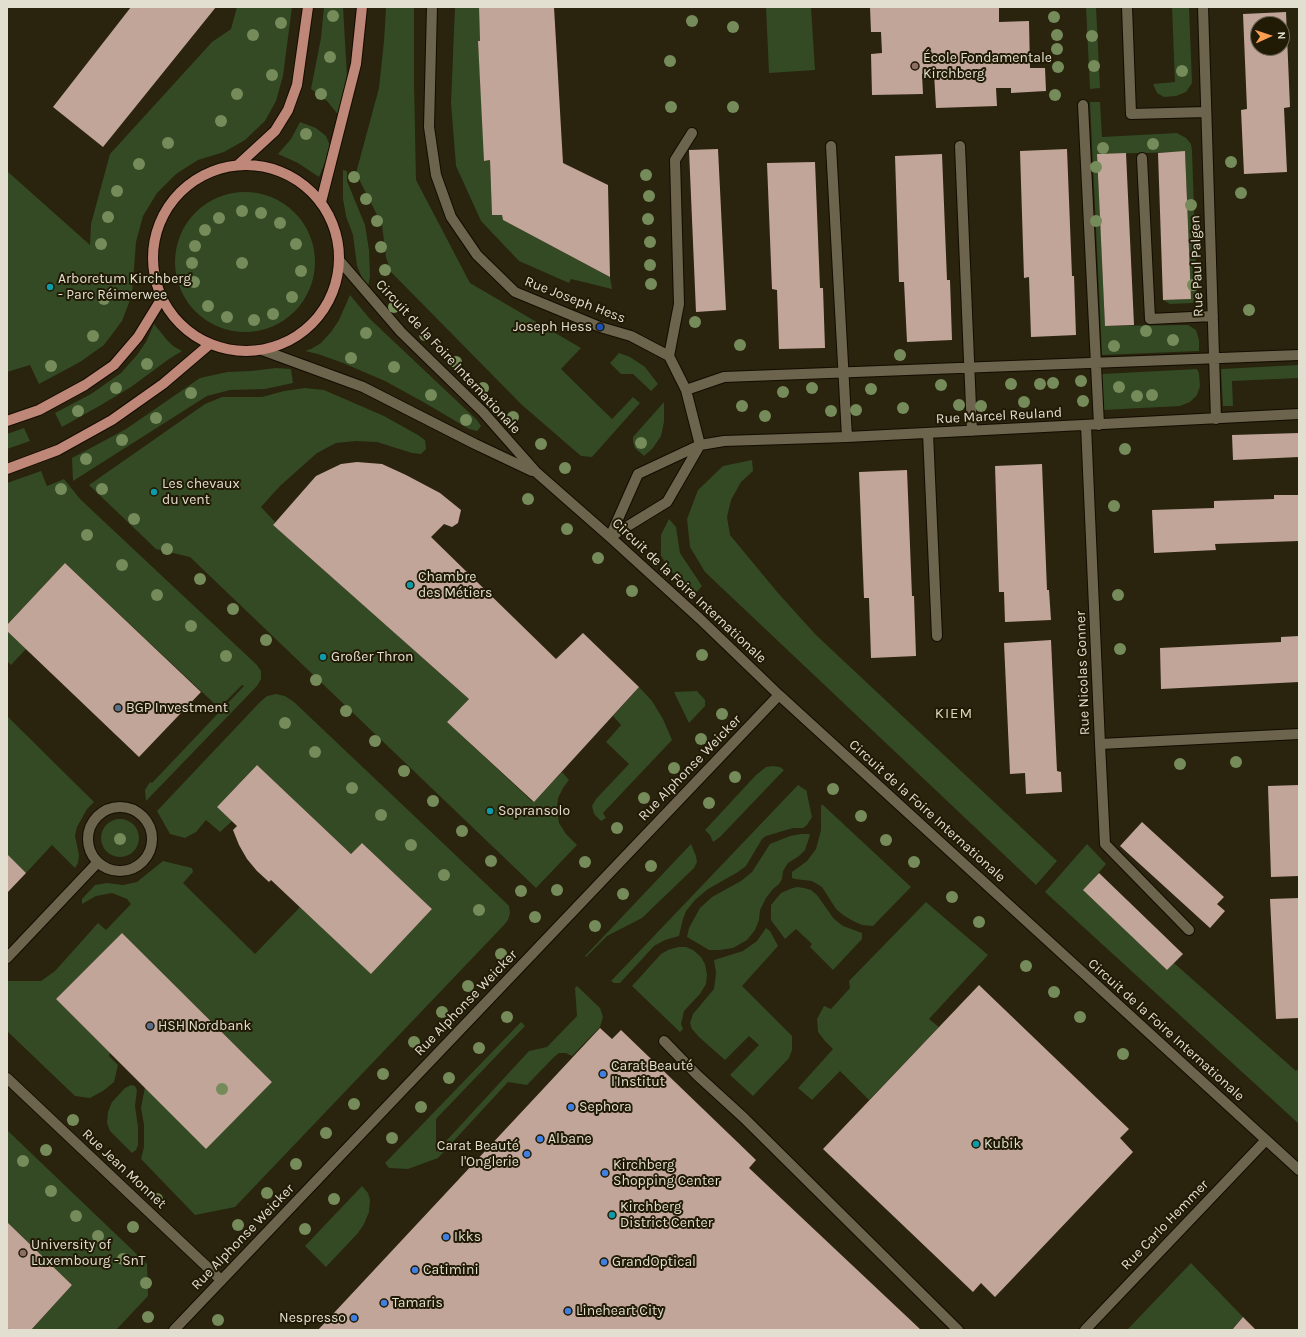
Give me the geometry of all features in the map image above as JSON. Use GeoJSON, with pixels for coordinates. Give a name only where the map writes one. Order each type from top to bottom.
{"type":"FeatureCollection","features":[{"type":"Feature","properties":{"kind":"main road"},"geometry":{"type":"LineString","coordinates":[[238,165],[275,131],[288,110],[297,85],[308,7]]}},
{"type":"Feature","properties":{"kind":"main road"},"geometry":{"type":"LineString","coordinates":[[321,202],[356,64],[362,7]]}},
{"type":"Feature","properties":{"kind":"main road"},"geometry":{"type":"LineString","coordinates":[[238,165],[264,165],[294,177],[321,202],[331,220],[338,240],[339,260],[337,282],[326,305],[310,326],[288,341],[262,350],[235,350],[210,344],[191,332],[174,317],[162,298],[155,277],[153,254],[157,232],[165,212],[178,194],[196,179],[216,170],[238,165]]}},
{"type":"Feature","properties":{"kind":"main road"},"geometry":{"type":"LineString","coordinates":[[7,421],[39,410],[85,385],[114,366],[138,337],[162,298]]}},
{"type":"Feature","properties":{"kind":"main road"},"geometry":{"type":"LineString","coordinates":[[7,469],[58,450],[112,420],[163,384],[210,344]]}},
{"type":"Feature","properties":{"kind":"street","name":"Rue Joseph Hess"},"geometry":{"type":"LineString","coordinates":[[432,7],[429,127],[436,175],[451,217],[477,255],[515,292],[600,327],[631,336],[669,356]]}},
{"type":"Feature","properties":{"kind":"street"},"geometry":{"type":"LineString","coordinates":[[1127,7],[1131,114],[1206,112]]}},
{"type":"Feature","properties":{"kind":"street","name":"Rue Paul Palgen"},"geometry":{"type":"LineString","coordinates":[[1203,7],[1216,419]]}},
{"type":"Feature","properties":{"kind":"street"},"geometry":{"type":"LineString","coordinates":[[1083,105],[1099,425]]}},
{"type":"Feature","properties":{"kind":"street"},"geometry":{"type":"LineString","coordinates":[[610,537],[667,502],[700,445],[686,390],[669,356],[679,304],[675,160],[692,133]]}},
{"type":"Feature","properties":{"kind":"street"},"geometry":{"type":"LineString","coordinates":[[831,146],[847,437]]}},
{"type":"Feature","properties":{"kind":"street"},"geometry":{"type":"LineString","coordinates":[[960,146],[972,431]]}},
{"type":"Feature","properties":{"kind":"street"},"geometry":{"type":"LineString","coordinates":[[1142,158],[1150,320],[1213,316]]}},
{"type":"Feature","properties":{"kind":"street","name":"Circuit de la Foire Internationale"},"geometry":{"type":"LineString","coordinates":[[339,260],[401,332],[483,412],[536,472],[699,618],[779,695],[1299,1170]]}},
{"type":"Feature","properties":{"kind":"street","name":"Circuit de la Foire Internationale"},"geometry":{"type":"LineString","coordinates":[[262,350],[363,387],[475,444],[536,472]]}},
{"type":"Feature","properties":{"kind":"street"},"geometry":{"type":"LineString","coordinates":[[686,390],[724,377],[1299,355]]}},
{"type":"Feature","properties":{"kind":"street","name":"Rue Marcel Reuland"},"geometry":{"type":"LineString","coordinates":[[700,445],[724,440],[847,437],[1299,414]]}},
{"type":"Feature","properties":{"kind":"street","name":"Rue Nicolas Gonner"},"geometry":{"type":"LineString","coordinates":[[1086,425],[1100,744],[1299,734]]}},
{"type":"Feature","properties":{"kind":"street"},"geometry":{"type":"LineString","coordinates":[[928,433],[937,636]]}},
{"type":"Feature","properties":{"kind":"street"},"geometry":{"type":"LineString","coordinates":[[610,537],[638,474],[700,445]]}},
{"type":"Feature","properties":{"kind":"street","name":"Rue Alphonse Weicker"},"geometry":{"type":"LineString","coordinates":[[174,1330],[779,695]]}},
{"type":"Feature","properties":{"kind":"street"},"geometry":{"type":"LineString","coordinates":[[1100,744],[1105,844],[1189,930]]}},
{"type":"Feature","properties":{"kind":"street"},"geometry":{"type":"LineString","coordinates":[[114,807],[124,807],[134,810],[142,816],[149,824],[152,834],[152,844],[149,854],[143,862],[126,872],[115,872],[106,869],[97,863],[89,850],[87,835],[90,825],[96,817],[104,810],[114,807]]}},
{"type":"Feature","properties":{"kind":"street"},"geometry":{"type":"LineString","coordinates":[[7,958],[97,863]]}},
{"type":"Feature","properties":{"kind":"street"},"geometry":{"type":"LineString","coordinates":[[664,1041],[697,1075],[749,1122],[958,1330]]}},
{"type":"Feature","properties":{"kind":"street","name":"Rue Jean Monnet"},"geometry":{"type":"LineString","coordinates":[[7,1078],[221,1280]]}},
{"type":"Feature","properties":{"kind":"street","name":"Rue Carlo Hemmer"},"geometry":{"type":"LineString","coordinates":[[1085,1330],[1266,1140]]}},
{"type":"Feature","properties":{"kind":"green space"},"geometry":{"type":"Polygon","coordinates":[[[237,7],[292,7],[283,76],[276,101],[265,121],[245,140],[224,152],[198,160],[176,174],[157,193],[143,216],[136,242],[132,295],[122,321],[104,345],[80,362],[39,384],[30,365],[7,372],[7,171],[90,245],[91,224],[110,154],[212,42],[231,29],[237,7]]]}},
{"type":"Feature","properties":{"kind":"green space"},"geometry":{"type":"Polygon","coordinates":[[[324,7],[343,7],[347,77],[345,96],[340,117],[327,101],[311,89],[321,38],[324,7]]]}},
{"type":"Feature","properties":{"kind":"green space"},"geometry":{"type":"Polygon","coordinates":[[[386,7],[414,7],[416,180],[470,283],[581,348],[561,369],[612,419],[633,397],[640,403],[592,457],[581,456],[522,405],[391,272],[386,257],[382,225],[356,173],[379,88],[386,7]]]}},
{"type":"Feature","properties":{"kind":"green space"},"geometry":{"type":"Polygon","coordinates":[[[455,7],[479,7],[480,41],[478,41],[485,161],[490,160],[492,215],[502,215],[503,220],[610,277],[612,289],[571,279],[569,283],[519,261],[481,221],[456,166],[451,103],[455,7]]]}},
{"type":"Feature","properties":{"kind":"green space"},"geometry":{"type":"Polygon","coordinates":[[[766,7],[811,7],[815,70],[769,73],[766,7]]]}},
{"type":"Feature","properties":{"kind":"green space"},"geometry":{"type":"Polygon","coordinates":[[[1086,7],[1096,7],[1100,88],[1090,89],[1086,7]]]}},
{"type":"Feature","properties":{"kind":"green space"},"geometry":{"type":"Polygon","coordinates":[[[1172,7],[1189,7],[1192,83],[1186,92],[1176,96],[1164,97],[1157,93],[1153,84],[1175,82],[1172,7]]]}},
{"type":"Feature","properties":{"kind":"green space"},"geometry":{"type":"Polygon","coordinates":[[[1090,102],[1100,102],[1102,137],[1177,133],[1186,138],[1191,144],[1192,151],[1197,298],[1193,303],[1170,304],[1163,300],[1191,299],[1185,152],[1097,154],[1105,326],[1188,325],[1196,330],[1199,340],[1199,351],[1102,355],[1090,102]]]}},
{"type":"Feature","properties":{"kind":"green space"},"geometry":{"type":"Polygon","coordinates":[[[300,122],[316,128],[326,136],[331,148],[319,177],[298,163],[278,154],[291,139],[300,122]]]}},
{"type":"Feature","properties":{"kind":"green space"},"geometry":{"type":"Polygon","coordinates":[[[343,170],[347,171],[347,181],[365,225],[369,250],[370,276],[368,288],[357,266],[353,235],[346,216],[343,199],[343,170]]]}},
{"type":"Feature","properties":{"kind":"green space"},"geometry":{"type":"Polygon","coordinates":[[[245,192],[265,195],[272,198],[284,204],[299,218],[312,242],[315,262],[312,282],[309,289],[303,301],[289,316],[265,329],[245,332],[225,329],[218,326],[206,320],[191,306],[178,282],[175,262],[178,242],[181,235],[187,223],[201,208],[225,195],[245,192]]]}},
{"type":"Feature","properties":{"kind":"green space"},"geometry":{"type":"Polygon","coordinates":[[[350,295],[370,319],[477,420],[481,426],[477,431],[469,429],[385,381],[343,363],[305,351],[321,343],[331,332],[339,320],[350,295]]]}},
{"type":"Feature","properties":{"kind":"green space"},"geometry":{"type":"Polygon","coordinates":[[[154,324],[173,346],[182,351],[131,387],[62,427],[55,413],[91,394],[121,373],[146,342],[154,324]]]}},
{"type":"Feature","properties":{"kind":"green space"},"geometry":{"type":"Polygon","coordinates":[[[619,353],[630,357],[645,367],[658,384],[651,391],[633,374],[621,374],[610,363],[619,353]]]}},
{"type":"Feature","properties":{"kind":"green space"},"geometry":{"type":"Polygon","coordinates":[[[1299,365],[1299,378],[1232,381],[1233,406],[1223,406],[1221,369],[1299,365]]]}},
{"type":"Feature","properties":{"kind":"green space"},"geometry":{"type":"Polygon","coordinates":[[[276,368],[291,369],[293,383],[265,389],[230,390],[207,396],[73,481],[72,458],[126,429],[200,378],[227,372],[276,368]]]}},
{"type":"Feature","properties":{"kind":"green space"},"geometry":{"type":"Polygon","coordinates":[[[1197,369],[1199,373],[1200,386],[1197,395],[1190,402],[1180,406],[1103,410],[1102,374],[1197,369]]]}},
{"type":"Feature","properties":{"kind":"green space"},"geometry":{"type":"Polygon","coordinates":[[[305,388],[324,390],[384,416],[425,440],[426,449],[421,454],[412,453],[377,442],[356,441],[336,443],[317,453],[280,486],[261,507],[275,522],[273,525],[469,699],[447,722],[533,802],[562,772],[569,780],[558,798],[557,809],[559,823],[566,834],[577,845],[536,888],[190,557],[156,549],[89,485],[205,404],[222,397],[262,397],[284,391],[305,388]]]}},
{"type":"Feature","properties":{"kind":"green space"},"geometry":{"type":"Polygon","coordinates":[[[664,402],[664,422],[661,436],[653,448],[644,456],[635,448],[633,437],[664,402]]]}},
{"type":"Feature","properties":{"kind":"green space"},"geometry":{"type":"Polygon","coordinates":[[[24,428],[30,441],[7,449],[7,434],[24,428]]]}},
{"type":"Feature","properties":{"kind":"green space"},"geometry":{"type":"Polygon","coordinates":[[[752,460],[753,471],[741,482],[731,500],[727,517],[730,535],[778,593],[816,635],[1057,861],[1036,885],[705,572],[690,547],[687,519],[698,490],[723,466],[752,460]]]}},
{"type":"Feature","properties":{"kind":"green space"},"geometry":{"type":"Polygon","coordinates":[[[41,471],[47,486],[64,479],[80,499],[257,665],[261,671],[261,679],[257,686],[146,801],[145,790],[150,782],[152,783],[244,686],[242,685],[219,708],[65,563],[7,625],[7,483],[41,471]]]}},
{"type":"Feature","properties":{"kind":"green space"},"geometry":{"type":"Polygon","coordinates":[[[669,519],[676,527],[680,553],[702,586],[695,594],[671,571],[661,556],[661,535],[669,519]]]}},
{"type":"Feature","properties":{"kind":"green space"},"geometry":{"type":"Polygon","coordinates":[[[7,631],[26,649],[11,665],[7,661],[7,631]]]}},
{"type":"Feature","properties":{"kind":"green space"},"geometry":{"type":"Polygon","coordinates":[[[639,687],[652,701],[663,719],[672,740],[603,813],[606,818],[601,821],[594,814],[592,806],[596,799],[629,764],[606,742],[621,725],[613,716],[639,687]]]}},
{"type":"Feature","properties":{"kind":"green space"},"geometry":{"type":"Polygon","coordinates":[[[697,691],[705,700],[705,706],[689,723],[674,692],[697,691]]]}},
{"type":"Feature","properties":{"kind":"green space"},"geometry":{"type":"Polygon","coordinates":[[[276,694],[285,696],[294,702],[504,901],[509,906],[510,913],[508,920],[504,925],[235,1207],[195,1215],[141,1159],[144,1147],[144,1125],[141,1108],[145,1087],[206,1148],[272,1082],[122,933],[56,999],[110,1053],[109,1056],[118,1065],[114,1082],[103,1091],[90,1098],[75,1096],[7,1031],[7,981],[41,981],[55,971],[98,923],[106,930],[131,904],[127,899],[112,893],[96,896],[82,904],[82,899],[95,885],[107,883],[123,885],[137,882],[163,861],[192,868],[193,872],[183,883],[255,954],[300,907],[371,974],[432,909],[362,843],[351,854],[257,765],[217,807],[232,821],[220,832],[206,820],[196,832],[185,838],[170,834],[157,811],[260,702],[267,696],[276,694]]]}},
{"type":"Feature","properties":{"kind":"green space"},"geometry":{"type":"Polygon","coordinates":[[[7,716],[94,802],[87,809],[77,827],[75,836],[79,855],[78,863],[75,868],[52,845],[26,873],[7,854],[7,716]]]}},
{"type":"Feature","properties":{"kind":"green space"},"geometry":{"type":"Polygon","coordinates":[[[766,767],[780,767],[784,770],[720,837],[713,842],[710,835],[705,830],[756,775],[766,767]]]}},
{"type":"Feature","properties":{"kind":"green space"},"geometry":{"type":"Polygon","coordinates":[[[798,785],[807,791],[812,817],[807,825],[803,828],[793,828],[766,836],[762,839],[746,866],[708,889],[695,900],[686,911],[679,936],[665,940],[654,946],[620,983],[614,983],[611,981],[798,785]]]}},
{"type":"Feature","properties":{"kind":"green space"},"geometry":{"type":"Polygon","coordinates":[[[821,805],[823,805],[911,887],[873,926],[862,925],[843,915],[836,909],[822,887],[812,881],[792,878],[792,872],[807,861],[816,849],[821,830],[821,805]]]}},
{"type":"Feature","properties":{"kind":"green space"},"geometry":{"type":"Polygon","coordinates":[[[120,819],[133,825],[139,838],[133,851],[120,857],[107,851],[101,838],[107,825],[120,819]]]}},
{"type":"Feature","properties":{"kind":"green space"},"geometry":{"type":"Polygon","coordinates":[[[801,834],[810,835],[805,850],[788,863],[783,871],[782,879],[779,884],[766,898],[760,910],[759,920],[755,930],[747,940],[733,948],[709,950],[687,937],[689,928],[700,908],[712,897],[741,881],[752,872],[770,844],[790,836],[801,834]]]}},
{"type":"Feature","properties":{"kind":"green space"},"geometry":{"type":"Polygon","coordinates":[[[691,844],[697,862],[694,868],[642,918],[607,936],[586,957],[585,956],[691,844]]]}},
{"type":"Feature","properties":{"kind":"green space"},"geometry":{"type":"Polygon","coordinates":[[[1087,844],[1106,864],[1084,890],[1167,970],[1174,963],[1296,1071],[1299,1068],[1299,1124],[1045,892],[1087,844]]]}},
{"type":"Feature","properties":{"kind":"green space"},"geometry":{"type":"Polygon","coordinates":[[[797,887],[811,890],[817,895],[834,919],[843,926],[862,933],[862,939],[833,970],[810,947],[812,944],[796,929],[785,939],[771,920],[771,905],[781,893],[797,887]]]}},
{"type":"Feature","properties":{"kind":"green space"},"geometry":{"type":"Polygon","coordinates":[[[926,902],[988,955],[929,1019],[939,1027],[869,1100],[840,1071],[812,1100],[798,1088],[833,1049],[818,1032],[817,1019],[824,1006],[831,1009],[850,988],[849,981],[926,902]]]}},
{"type":"Feature","properties":{"kind":"green space"},"geometry":{"type":"Polygon","coordinates":[[[766,928],[770,931],[778,946],[742,986],[792,1036],[792,1050],[789,1058],[753,1096],[730,1075],[759,1045],[749,1036],[725,1060],[699,1037],[692,1029],[690,1023],[693,1014],[714,989],[716,973],[714,960],[743,951],[757,941],[766,928]]]}},
{"type":"Feature","properties":{"kind":"green space"},"geometry":{"type":"Polygon","coordinates":[[[678,947],[686,947],[693,950],[701,957],[705,964],[707,975],[706,984],[700,994],[684,1011],[681,1024],[683,1029],[680,1032],[632,986],[661,954],[678,947]]]}},
{"type":"Feature","properties":{"kind":"green space"},"geometry":{"type":"Polygon","coordinates":[[[577,986],[600,1008],[603,1017],[600,1027],[572,1056],[566,1053],[559,1053],[527,1085],[508,1082],[438,1158],[408,1169],[389,1168],[385,1163],[521,1022],[525,1026],[436,1119],[436,1152],[529,1051],[547,1047],[577,1016],[575,988],[577,986]]]}},
{"type":"Feature","properties":{"kind":"green space"},"geometry":{"type":"Polygon","coordinates":[[[131,1085],[135,1086],[137,1090],[135,1106],[138,1127],[138,1145],[136,1150],[132,1153],[110,1131],[107,1123],[108,1112],[112,1102],[125,1088],[131,1085]]]}},
{"type":"Feature","properties":{"kind":"green space"},"geometry":{"type":"Polygon","coordinates":[[[7,1130],[147,1264],[148,1296],[116,1330],[31,1330],[72,1285],[7,1222],[7,1130]]]}},
{"type":"Feature","properties":{"kind":"green space"},"geometry":{"type":"Polygon","coordinates":[[[362,1186],[368,1193],[370,1200],[369,1212],[364,1224],[358,1233],[326,1267],[305,1246],[362,1186]]]}},
{"type":"Feature","properties":{"kind":"green space"},"geometry":{"type":"Polygon","coordinates":[[[1191,1263],[1243,1317],[1232,1330],[1127,1330],[1191,1263]]]}},
{"type":"Feature","properties":{"kind":"building"},"geometry":{"type":"Polygon","coordinates":[[[131,7],[216,7],[103,147],[53,107],[131,7]]]}},
{"type":"Feature","properties":{"kind":"building"},"geometry":{"type":"Polygon","coordinates":[[[479,7],[554,7],[563,163],[608,185],[610,277],[503,220],[502,215],[492,215],[490,160],[484,161],[478,41],[480,41],[479,7]]]}},
{"type":"Feature","properties":{"kind":"building"},"geometry":{"type":"Polygon","coordinates":[[[870,7],[999,7],[999,22],[1029,21],[1030,68],[1045,68],[1046,91],[1011,93],[1011,88],[996,88],[997,106],[936,108],[934,73],[922,74],[923,94],[872,95],[871,54],[882,53],[881,32],[871,32],[870,7]]]}},
{"type":"Feature","properties":{"kind":"building"},"geometry":{"type":"Polygon","coordinates":[[[1286,12],[1286,16],[1250,16],[1250,56],[1288,56],[1290,107],[1284,108],[1287,172],[1244,174],[1241,110],[1247,109],[1243,14],[1286,12]]]}},
{"type":"Feature","properties":{"kind":"building"},"geometry":{"type":"Polygon","coordinates":[[[718,149],[726,310],[696,312],[689,150],[718,149]]]}},
{"type":"Feature","properties":{"kind":"building"},"geometry":{"type":"Polygon","coordinates":[[[1067,149],[1076,335],[1031,337],[1029,277],[1024,278],[1020,151],[1067,149]]]}},
{"type":"Feature","properties":{"kind":"building"},"geometry":{"type":"Polygon","coordinates":[[[1185,151],[1191,299],[1163,300],[1158,153],[1185,151]]]}},
{"type":"Feature","properties":{"kind":"building"},"geometry":{"type":"Polygon","coordinates":[[[1126,153],[1134,325],[1105,326],[1097,154],[1126,153]]]}},
{"type":"Feature","properties":{"kind":"building"},"geometry":{"type":"Polygon","coordinates":[[[942,154],[947,280],[950,280],[952,340],[907,342],[904,282],[899,282],[895,156],[942,154]]]}},
{"type":"Feature","properties":{"kind":"building"},"geometry":{"type":"Polygon","coordinates":[[[815,162],[820,288],[823,288],[825,348],[779,349],[777,290],[772,289],[767,163],[815,162]]]}},
{"type":"Feature","properties":{"kind":"building"},"geometry":{"type":"Polygon","coordinates":[[[1299,433],[1299,457],[1233,460],[1232,435],[1299,433]]]}},
{"type":"Feature","properties":{"kind":"building","name":"Chambre des Métiers"},"geometry":{"type":"Polygon","coordinates":[[[357,462],[382,464],[406,475],[440,493],[461,510],[458,523],[452,527],[444,524],[431,537],[556,659],[583,633],[639,687],[534,802],[447,722],[469,699],[273,525],[316,476],[341,464],[357,462]]]}},
{"type":"Feature","properties":{"kind":"building"},"geometry":{"type":"Polygon","coordinates":[[[1042,464],[1047,590],[1049,590],[1051,620],[1005,622],[1004,592],[999,592],[995,466],[1042,464]]]}},
{"type":"Feature","properties":{"kind":"building"},"geometry":{"type":"Polygon","coordinates":[[[907,470],[916,656],[871,658],[869,598],[864,598],[859,472],[907,470]]]}},
{"type":"Feature","properties":{"kind":"building"},"geometry":{"type":"Polygon","coordinates":[[[1274,495],[1299,495],[1299,541],[1215,544],[1216,550],[1154,553],[1152,510],[1214,508],[1214,501],[1274,499],[1274,495]]]}},
{"type":"Feature","properties":{"kind":"building"},"geometry":{"type":"Polygon","coordinates":[[[65,563],[201,692],[139,757],[7,631],[7,625],[65,563]]]}},
{"type":"Feature","properties":{"kind":"building"},"geometry":{"type":"Polygon","coordinates":[[[1299,636],[1299,682],[1161,689],[1160,648],[1281,642],[1281,637],[1299,636]]]}},
{"type":"Feature","properties":{"kind":"building"},"geometry":{"type":"Polygon","coordinates":[[[1051,640],[1057,771],[1061,772],[1062,792],[1026,794],[1025,773],[1010,774],[1004,643],[1051,640]]]}},
{"type":"Feature","properties":{"kind":"building"},"geometry":{"type":"Polygon","coordinates":[[[257,765],[351,854],[362,843],[432,909],[371,974],[271,880],[269,882],[257,871],[247,859],[239,845],[233,830],[237,826],[217,807],[257,765]]]}},
{"type":"Feature","properties":{"kind":"building"},"geometry":{"type":"Polygon","coordinates":[[[1299,785],[1299,876],[1271,877],[1268,786],[1299,785]]]}},
{"type":"Feature","properties":{"kind":"building"},"geometry":{"type":"Polygon","coordinates":[[[1142,822],[1224,897],[1217,904],[1225,911],[1210,928],[1120,846],[1142,822]]]}},
{"type":"Feature","properties":{"kind":"building"},"geometry":{"type":"Polygon","coordinates":[[[7,854],[26,873],[7,893],[7,854]]]}},
{"type":"Feature","properties":{"kind":"building"},"geometry":{"type":"Polygon","coordinates":[[[1099,873],[1183,954],[1167,970],[1083,890],[1099,873]]]}},
{"type":"Feature","properties":{"kind":"building"},"geometry":{"type":"Polygon","coordinates":[[[1299,898],[1299,1018],[1276,1019],[1270,899],[1299,898]]]}},
{"type":"Feature","properties":{"kind":"building","name":"HSH Nordbank"},"geometry":{"type":"Polygon","coordinates":[[[122,933],[272,1082],[206,1149],[56,999],[122,933]]]}},
{"type":"Feature","properties":{"kind":"building","name":"Kubik"},"geometry":{"type":"Polygon","coordinates":[[[979,985],[1129,1129],[1120,1138],[1133,1152],[995,1297],[981,1283],[973,1292],[823,1149],[979,985]]]}},
{"type":"Feature","properties":{"kind":"building","name":"Kirchberg District Center"},"geometry":{"type":"Polygon","coordinates":[[[600,1028],[612,1039],[621,1030],[756,1160],[749,1168],[921,1330],[318,1330],[600,1028]]]}},
{"type":"Feature","properties":{"kind":"building","name":"University of Luxembourg - SnT"},"geometry":{"type":"Polygon","coordinates":[[[7,1222],[72,1285],[31,1330],[10,1330],[7,1328],[7,1222]]]}},
{"type":"Feature","properties":{"kind":"building"},"geometry":{"type":"Polygon","coordinates":[[[1243,1317],[1256,1330],[1232,1330],[1243,1317]]]}},
{"type":"Feature","properties":{"kind":"place","name":"École Fondamentale Kirchberg"},"geometry":{"type":"Point","coordinates":[915,66]}},
{"type":"Feature","properties":{"kind":"place","name":"Arboretum Kirchberg - Parc Réimerwee"},"geometry":{"type":"Point","coordinates":[50,287]}},
{"type":"Feature","properties":{"kind":"place","name":"Joseph Hess"},"geometry":{"type":"Point","coordinates":[600,327]}},
{"type":"Feature","properties":{"kind":"place","name":"Les chevaux du vent"},"geometry":{"type":"Point","coordinates":[154,492]}},
{"type":"Feature","properties":{"kind":"place","name":"Chambre des Métiers"},"geometry":{"type":"Point","coordinates":[410,585]}},
{"type":"Feature","properties":{"kind":"place","name":"Großer Thron"},"geometry":{"type":"Point","coordinates":[323,657]}},
{"type":"Feature","properties":{"kind":"place","name":"BGP Investment"},"geometry":{"type":"Point","coordinates":[118,708]}},
{"type":"Feature","properties":{"kind":"place","name":"Sopransolo"},"geometry":{"type":"Point","coordinates":[490,811]}},
{"type":"Feature","properties":{"kind":"place","name":"HSH Nordbank"},"geometry":{"type":"Point","coordinates":[150,1026]}},
{"type":"Feature","properties":{"kind":"place","name":"Carat Beauté l'Institut"},"geometry":{"type":"Point","coordinates":[603,1074]}},
{"type":"Feature","properties":{"kind":"place","name":"Sephora"},"geometry":{"type":"Point","coordinates":[571,1107]}},
{"type":"Feature","properties":{"kind":"place","name":"Albane"},"geometry":{"type":"Point","coordinates":[540,1139]}},
{"type":"Feature","properties":{"kind":"place","name":"Kubik"},"geometry":{"type":"Point","coordinates":[976,1144]}},
{"type":"Feature","properties":{"kind":"place","name":"Carat Beauté l'Onglerie"},"geometry":{"type":"Point","coordinates":[527,1154]}},
{"type":"Feature","properties":{"kind":"place","name":"Kirchberg Shopping Center"},"geometry":{"type":"Point","coordinates":[605,1173]}},
{"type":"Feature","properties":{"kind":"place","name":"Kirchberg District Center"},"geometry":{"type":"Point","coordinates":[612,1215]}},
{"type":"Feature","properties":{"kind":"place","name":"Ikks"},"geometry":{"type":"Point","coordinates":[446,1237]}},
{"type":"Feature","properties":{"kind":"place","name":"University of Luxembourg - SnT"},"geometry":{"type":"Point","coordinates":[23,1253]}},
{"type":"Feature","properties":{"kind":"place","name":"GrandOptical"},"geometry":{"type":"Point","coordinates":[604,1262]}},
{"type":"Feature","properties":{"kind":"place","name":"Catimini"},"geometry":{"type":"Point","coordinates":[415,1270]}},
{"type":"Feature","properties":{"kind":"place","name":"Tamaris"},"geometry":{"type":"Point","coordinates":[384,1303]}},
{"type":"Feature","properties":{"kind":"place","name":"Lineheart City"},"geometry":{"type":"Point","coordinates":[568,1311]}},
{"type":"Feature","properties":{"kind":"place","name":"Nespresso"},"geometry":{"type":"Point","coordinates":[354,1318]}},
{"type":"Feature","properties":{"kind":"district","name":"KIEM"},"geometry":{"type":"Point","coordinates":[954,714]}}]}
